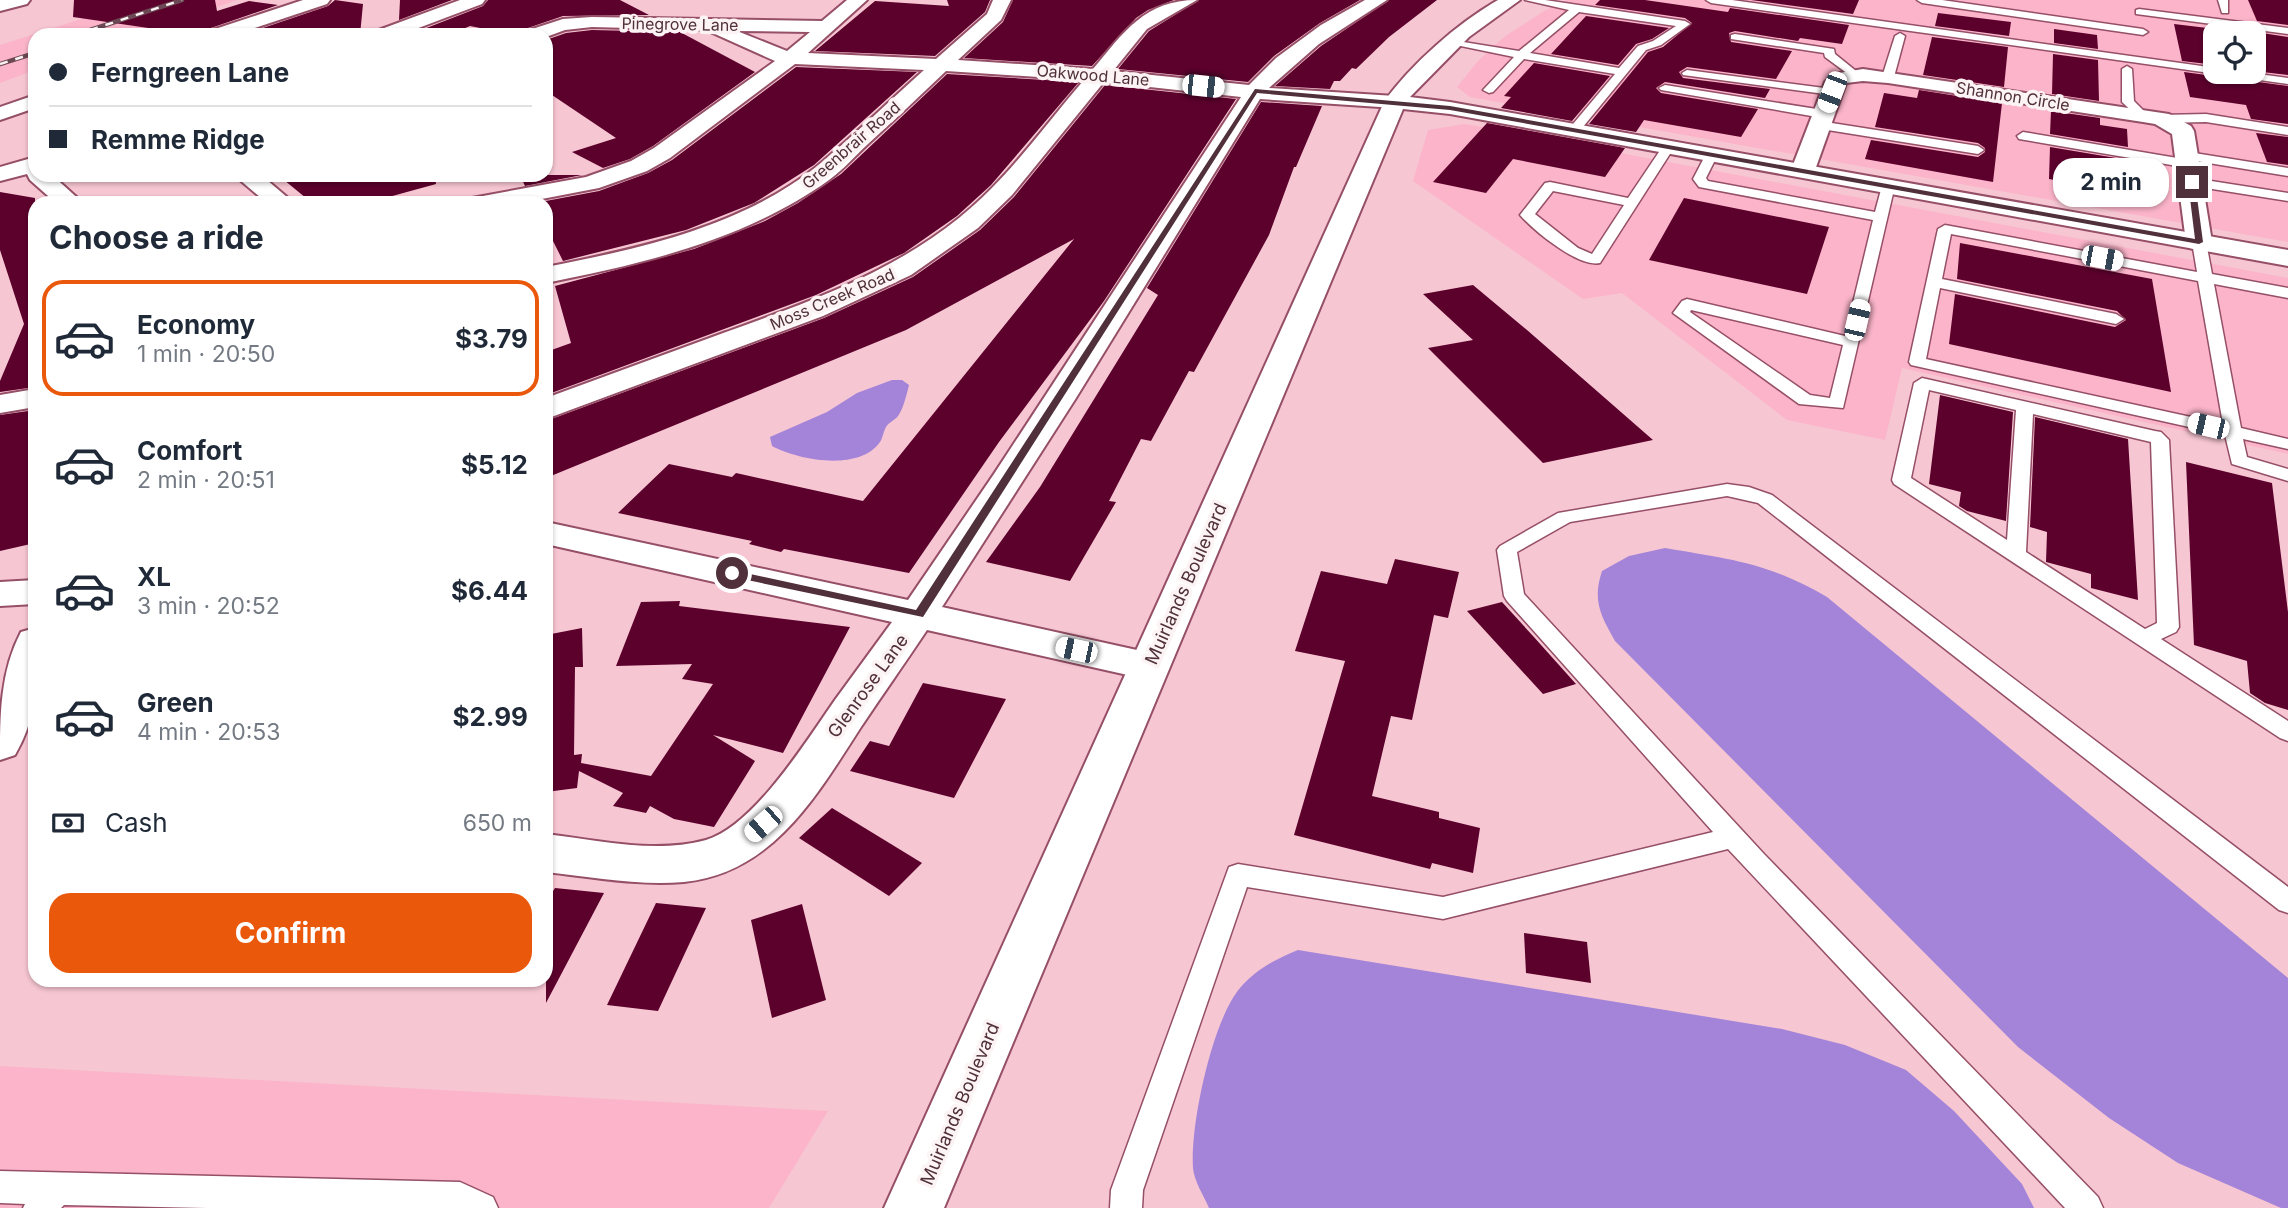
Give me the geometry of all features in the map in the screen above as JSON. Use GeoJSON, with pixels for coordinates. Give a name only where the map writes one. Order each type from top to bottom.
{"type":"FeatureCollection","features":[{"type":"Feature","properties":{"kind":"street"},"geometry":{"type":"LineString","coordinates":[[0,6],[22,0]]}},
{"type":"Feature","properties":{"kind":"street"},"geometry":{"type":"LineString","coordinates":[[237,28],[320,0]]}},
{"type":"Feature","properties":{"kind":"street"},"geometry":{"type":"LineString","coordinates":[[402,28],[476,0]]}},
{"type":"Feature","properties":{"kind":"street"},"geometry":{"type":"LineString","coordinates":[[520,196],[591,183],[639,166],[662,153],[791,58],[858,0]]}},
{"type":"Feature","properties":{"kind":"street","name":"Greenbrair Road"},"geometry":{"type":"LineString","coordinates":[[553,274],[620,261],[714,233],[768,207],[824,173],[995,16],[1002,0]]}},
{"type":"Feature","properties":{"kind":"street","name":"Moss Creek Road"},"geometry":{"type":"LineString","coordinates":[[553,406],[813,310],[901,269],[969,223],[1003,190],[1140,25],[1188,0]]}},
{"type":"Feature","properties":{"kind":"street","name":"Glenrose Lane"},"geometry":{"type":"LineString","coordinates":[[553,854],[666,864],[701,859],[727,851],[778,811],[919,614],[1255,91],[1277,66],[1316,35],[1378,0]]}},
{"type":"Feature","properties":{"kind":"street","name":"Muirlands Boulevard"},"geometry":{"type":"LineString","coordinates":[[914,1208],[1395,102],[1451,43],[1475,22],[1511,0]]}},
{"type":"Feature","properties":{"kind":"street","name":"Pinegrove Lane"},"geometry":{"type":"LineString","coordinates":[[553,30],[577,23],[828,27]]}},
{"type":"Feature","properties":{"kind":"street","name":"Oakwood Lane"},"geometry":{"type":"LineString","coordinates":[[708,24],[771,54],[791,58],[1100,75],[1450,108],[2288,258]]}},
{"type":"Feature","properties":{"kind":"street"},"geometry":{"type":"LineString","coordinates":[[1802,170],[1835,82],[1853,76]]}},
{"type":"Feature","properties":{"kind":"street","name":"Shannon Circle"},"geometry":{"type":"LineString","coordinates":[[1853,76],[1888,77],[2160,120]]}},
{"type":"Feature","properties":{"kind":"street"},"geometry":{"type":"LineString","coordinates":[[0,114],[28,104]]}},
{"type":"Feature","properties":{"kind":"street"},"geometry":{"type":"LineString","coordinates":[[2160,120],[2183,131],[2199,242]]}},
{"type":"Feature","properties":{"kind":"street"},"geometry":{"type":"LineString","coordinates":[[12,147],[28,161]]}},
{"type":"Feature","properties":{"kind":"street"},"geometry":{"type":"LineString","coordinates":[[0,174],[28,167]]}},
{"type":"Feature","properties":{"kind":"street"},"geometry":{"type":"LineString","coordinates":[[50,182],[64,196]]}},
{"type":"Feature","properties":{"kind":"street"},"geometry":{"type":"LineString","coordinates":[[255,182],[273,196]]}},
{"type":"Feature","properties":{"kind":"street"},"geometry":{"type":"LineString","coordinates":[[0,404],[28,399]]}},
{"type":"Feature","properties":{"kind":"street"},"geometry":{"type":"LineString","coordinates":[[553,535],[1150,666]]}},
{"type":"Feature","properties":{"kind":"street"},"geometry":{"type":"LineString","coordinates":[[0,594],[28,593]]}},
{"type":"Feature","properties":{"kind":"street"},"geometry":{"type":"LineString","coordinates":[[0,744],[28,664]]}},
{"type":"Feature","properties":{"kind":"lane"},"geometry":{"type":"LineString","coordinates":[[1530,0],[1685,24],[1657,43],[1642,48],[1574,130]]}},
{"type":"Feature","properties":{"kind":"lane"},"geometry":{"type":"LineString","coordinates":[[1712,0],[2146,47]]}},
{"type":"Feature","properties":{"kind":"lane"},"geometry":{"type":"LineString","coordinates":[[1926,0],[2146,47],[2203,67]]}},
{"type":"Feature","properties":{"kind":"lane"},"geometry":{"type":"LineString","coordinates":[[2136,0],[2146,47]]}},
{"type":"Feature","properties":{"kind":"lane"},"geometry":{"type":"LineString","coordinates":[[1489,90],[1521,55],[1577,9]]}},
{"type":"Feature","properties":{"kind":"lane"},"geometry":{"type":"LineString","coordinates":[[2139,12],[2288,31]]}},
{"type":"Feature","properties":{"kind":"lane"},"geometry":{"type":"LineString","coordinates":[[1888,77],[1900,36]]}},
{"type":"Feature","properties":{"kind":"lane"},"geometry":{"type":"LineString","coordinates":[[1734,37],[1830,51],[1829,55],[1853,76]]}},
{"type":"Feature","properties":{"kind":"lane"},"geometry":{"type":"LineString","coordinates":[[1451,43],[1622,72]]}},
{"type":"Feature","properties":{"kind":"lane"},"geometry":{"type":"LineString","coordinates":[[2127,69],[2128,102],[2160,120],[2206,118],[2288,131]]}},
{"type":"Feature","properties":{"kind":"lane"},"geometry":{"type":"LineString","coordinates":[[1687,73],[1832,92]]}},
{"type":"Feature","properties":{"kind":"lane"},"geometry":{"type":"LineString","coordinates":[[2266,78],[2288,81]]}},
{"type":"Feature","properties":{"kind":"lane"},"geometry":{"type":"LineString","coordinates":[[1665,88],[1978,150]]}},
{"type":"Feature","properties":{"kind":"lane"},"geometry":{"type":"LineString","coordinates":[[2023,136],[2190,167],[2288,197]]}},
{"type":"Feature","properties":{"kind":"lane"},"geometry":{"type":"LineString","coordinates":[[1632,203],[1550,186],[1527,215],[1573,251],[1595,260],[1632,203],[1669,146]]}},
{"type":"Feature","properties":{"kind":"lane"},"geometry":{"type":"LineString","coordinates":[[1712,154],[1699,179],[1704,184],[1881,217]]}},
{"type":"Feature","properties":{"kind":"lane"},"geometry":{"type":"LineString","coordinates":[[2190,167],[2288,172]]}},
{"type":"Feature","properties":{"kind":"lane"},"geometry":{"type":"LineString","coordinates":[[1852,342],[1687,304],[1681,313],[1805,400],[1837,404],[1852,342],[1888,185]]}},
{"type":"Feature","properties":{"kind":"lane"},"geometry":{"type":"LineString","coordinates":[[2288,293],[1945,229],[1917,362],[2288,444]]}},
{"type":"Feature","properties":{"kind":"lane"},"geometry":{"type":"LineString","coordinates":[[2199,242],[2240,463],[2288,474]]}},
{"type":"Feature","properties":{"kind":"lane"},"geometry":{"type":"LineString","coordinates":[[1932,282],[2116,319]]}},
{"type":"Feature","properties":{"kind":"lane"},"geometry":{"type":"LineString","coordinates":[[2143,638],[2168,627],[2160,440],[2155,436],[1922,383],[1901,480],[2143,638],[2288,732]]}},
{"type":"Feature","properties":{"kind":"lane"},"geometry":{"type":"LineString","coordinates":[[2016,555],[2025,407]]}},
{"type":"Feature","properties":{"kind":"lane"},"geometry":{"type":"LineString","coordinates":[[2087,1208],[1734,837],[1514,596],[1507,550],[1565,517],[1727,490],[1749,493],[1765,499],[2288,902]]}},
{"type":"Feature","properties":{"kind":"lane"},"geometry":{"type":"LineString","coordinates":[[1126,1208],[1127,1190],[1238,875],[1443,908],[1734,837]]}},
{"type":"Feature","properties":{"kind":"lane"},"geometry":{"type":"LineString","coordinates":[[0,1187],[49,1197],[460,1198],[482,1208]]}},
{"type":"Feature","properties":{"kind":"shaded area"},"geometry":{"type":"Polygon","coordinates":[[[141,0],[237,0],[156,28],[53,28],[141,0]]]}},
{"type":"Feature","properties":{"kind":"shaded area"},"geometry":{"type":"Polygon","coordinates":[[[1567,0],[2288,0],[2288,242],[1470,97],[1457,87],[1478,61],[1504,37],[1544,11],[1567,0]]]}},
{"type":"Feature","properties":{"kind":"shaded area"},"geometry":{"type":"Polygon","coordinates":[[[28,36],[28,73],[0,83],[0,45],[28,36]]]}},
{"type":"Feature","properties":{"kind":"shaded area"},"geometry":{"type":"Polygon","coordinates":[[[1465,124],[2288,278],[2288,454],[1902,368],[1885,440],[1787,420],[1622,293],[1583,299],[1413,181],[1428,130],[1465,124]]]}},
{"type":"Feature","properties":{"kind":"shaded area"},"geometry":{"type":"Polygon","coordinates":[[[892,380],[902,380],[909,385],[905,401],[898,416],[887,425],[880,442],[870,451],[858,457],[828,460],[797,456],[772,446],[770,437],[827,412],[857,393],[892,380]]]}},
{"type":"Feature","properties":{"kind":"shaded area"},"geometry":{"type":"Polygon","coordinates":[[[1665,548],[1768,569],[1827,597],[2288,978],[2288,1208],[2281,1208],[2178,1163],[2109,1118],[2018,1047],[1615,641],[1598,600],[1602,571],[1629,556],[1665,548]]]}},
{"type":"Feature","properties":{"kind":"shaded area"},"geometry":{"type":"Polygon","coordinates":[[[1298,950],[1782,1029],[1845,1045],[1906,1070],[1954,1111],[2022,1184],[2034,1208],[1209,1208],[1194,1173],[1193,1149],[1199,1101],[1220,1024],[1240,988],[1253,975],[1298,950]]]}},
{"type":"Feature","properties":{"kind":"shaded area"},"geometry":{"type":"Polygon","coordinates":[[[0,1066],[828,1111],[769,1208],[0,1208],[0,1066]]]}},
{"type":"Feature","properties":{"kind":"building"},"geometry":{"type":"Polygon","coordinates":[[[74,0],[215,0],[217,11],[249,1],[278,5],[211,28],[148,28],[73,17],[74,0]]]}},
{"type":"Feature","properties":{"kind":"building"},"geometry":{"type":"Polygon","coordinates":[[[335,0],[363,4],[361,28],[263,28],[328,6],[335,0]]]}},
{"type":"Feature","properties":{"kind":"building"},"geometry":{"type":"Polygon","coordinates":[[[400,0],[452,0],[399,20],[400,0]]]}},
{"type":"Feature","properties":{"kind":"building"},"geometry":{"type":"Polygon","coordinates":[[[488,0],[620,0],[649,15],[563,16],[528,28],[426,28],[483,6],[488,0]]]}},
{"type":"Feature","properties":{"kind":"building"},"geometry":{"type":"Polygon","coordinates":[[[947,0],[990,0],[985,12],[935,56],[815,51],[875,1],[949,6],[947,0]]]}},
{"type":"Feature","properties":{"kind":"building"},"geometry":{"type":"Polygon","coordinates":[[[1013,0],[1174,0],[1136,18],[1092,66],[964,58],[1003,22],[1013,0]]]}},
{"type":"Feature","properties":{"kind":"building"},"geometry":{"type":"Polygon","coordinates":[[[1199,0],[1360,0],[1320,23],[1274,56],[1248,82],[1118,69],[1149,31],[1199,0]]]}},
{"type":"Feature","properties":{"kind":"building"},"geometry":{"type":"Polygon","coordinates":[[[1389,0],[1437,0],[1389,37],[1356,69],[1352,68],[1340,81],[1334,81],[1330,89],[1275,86],[1321,46],[1389,0]]]}},
{"type":"Feature","properties":{"kind":"building"},"geometry":{"type":"Polygon","coordinates":[[[1600,0],[1645,0],[1728,12],[1730,8],[1849,25],[1842,44],[1800,38],[1798,41],[1735,31],[1729,33],[1731,42],[1792,51],[1776,79],[1687,67],[1679,72],[1683,78],[1770,89],[1765,98],[1665,82],[1656,88],[1661,93],[1758,109],[1741,137],[1644,120],[1636,132],[1589,124],[1648,52],[1663,47],[1692,23],[1685,18],[1595,5],[1600,0]]]}},
{"type":"Feature","properties":{"kind":"building"},"geometry":{"type":"Polygon","coordinates":[[[1751,0],[1859,0],[1853,14],[1751,0]]]}},
{"type":"Feature","properties":{"kind":"building"},"geometry":{"type":"Polygon","coordinates":[[[2248,0],[2288,0],[2288,25],[2257,21],[2248,0]]]}},
{"type":"Feature","properties":{"kind":"building"},"geometry":{"type":"Polygon","coordinates":[[[1938,13],[2011,22],[2009,36],[1935,26],[1938,13]]]}},
{"type":"Feature","properties":{"kind":"building"},"geometry":{"type":"Polygon","coordinates":[[[1586,16],[1669,28],[1652,39],[1636,44],[1618,65],[1551,54],[1586,16]]]}},
{"type":"Feature","properties":{"kind":"building"},"geometry":{"type":"Polygon","coordinates":[[[2174,24],[2203,27],[2203,63],[2182,61],[2174,24]]]}},
{"type":"Feature","properties":{"kind":"building"},"geometry":{"type":"Polygon","coordinates":[[[2054,29],[2097,35],[2098,49],[2054,43],[2054,29]]]}},
{"type":"Feature","properties":{"kind":"building"},"geometry":{"type":"Polygon","coordinates":[[[592,30],[680,32],[755,72],[653,146],[630,159],[603,168],[572,152],[616,138],[553,96],[553,38],[592,30]]]}},
{"type":"Feature","properties":{"kind":"building"},"geometry":{"type":"Polygon","coordinates":[[[2266,34],[2288,37],[2288,75],[2266,72],[2266,34]]]}},
{"type":"Feature","properties":{"kind":"building"},"geometry":{"type":"Polygon","coordinates":[[[1932,37],[2008,47],[2004,87],[1923,75],[1932,37]]]}},
{"type":"Feature","properties":{"kind":"building"},"geometry":{"type":"Polygon","coordinates":[[[2053,54],[2098,60],[2099,101],[2052,94],[2053,54]]]}},
{"type":"Feature","properties":{"kind":"building"},"geometry":{"type":"Polygon","coordinates":[[[1534,63],[1610,76],[1572,121],[1501,108],[1511,97],[1504,96],[1534,63]]]}},
{"type":"Feature","properties":{"kind":"building"},"geometry":{"type":"Polygon","coordinates":[[[796,67],[917,72],[814,165],[754,203],[686,230],[563,261],[553,241],[553,200],[599,191],[648,173],[672,160],[796,67]]]}},
{"type":"Feature","properties":{"kind":"building"},"geometry":{"type":"Polygon","coordinates":[[[2184,72],[2203,75],[2203,84],[2266,83],[2288,86],[2288,124],[2251,119],[2246,105],[2190,97],[2184,72]]]}},
{"type":"Feature","properties":{"kind":"building"},"geometry":{"type":"Polygon","coordinates":[[[947,74],[1079,82],[991,185],[957,216],[904,253],[816,295],[553,392],[553,349],[571,343],[555,286],[694,249],[765,221],[841,174],[947,74]]]}},
{"type":"Feature","properties":{"kind":"building"},"geometry":{"type":"Polygon","coordinates":[[[1105,85],[1236,99],[1104,301],[999,442],[909,573],[784,549],[781,552],[749,544],[752,541],[618,513],[669,464],[732,477],[736,473],[863,501],[1074,239],[906,330],[553,475],[553,418],[824,318],[913,277],[980,230],[1014,197],[1105,85]]]}},
{"type":"Feature","properties":{"kind":"building"},"geometry":{"type":"Polygon","coordinates":[[[1919,90],[2002,103],[1993,182],[1865,159],[1871,140],[1978,157],[1985,152],[1985,148],[1978,143],[1875,127],[1884,93],[1917,98],[1919,90]]]}},
{"type":"Feature","properties":{"kind":"building"},"geometry":{"type":"Polygon","coordinates":[[[1261,102],[1322,106],[1294,167],[1269,235],[1194,372],[1189,371],[1151,441],[1141,439],[1109,501],[1116,502],[1070,581],[986,562],[1040,487],[1158,295],[1147,288],[1261,102]]]}},
{"type":"Feature","properties":{"kind":"building"},"geometry":{"type":"Polygon","coordinates":[[[2051,111],[2100,118],[2100,125],[2127,129],[2128,147],[2050,134],[2051,111]]]}},
{"type":"Feature","properties":{"kind":"building"},"geometry":{"type":"Polygon","coordinates":[[[1487,123],[1625,148],[1605,177],[1513,159],[1486,193],[1433,182],[1487,123]]]}},
{"type":"Feature","properties":{"kind":"building"},"geometry":{"type":"Polygon","coordinates":[[[2256,133],[2288,137],[2288,165],[2267,162],[2256,133]]]}},
{"type":"Feature","properties":{"kind":"building"},"geometry":{"type":"Polygon","coordinates":[[[2050,147],[2128,160],[2131,164],[2134,204],[2077,193],[2077,184],[2049,179],[2050,147]]]}},
{"type":"Feature","properties":{"kind":"building"},"geometry":{"type":"Polygon","coordinates":[[[553,175],[582,175],[553,181],[553,175]]]}},
{"type":"Feature","properties":{"kind":"building"},"geometry":{"type":"Polygon","coordinates":[[[286,182],[436,184],[392,196],[304,196],[286,182]]]}},
{"type":"Feature","properties":{"kind":"building"},"geometry":{"type":"Polygon","coordinates":[[[523,182],[546,182],[525,186],[523,182]]]}},
{"type":"Feature","properties":{"kind":"building"},"geometry":{"type":"Polygon","coordinates":[[[0,192],[28,197],[28,388],[0,392],[0,381],[24,324],[0,250],[0,192]]]}},
{"type":"Feature","properties":{"kind":"building"},"geometry":{"type":"Polygon","coordinates":[[[1684,198],[1829,227],[1807,294],[1649,260],[1684,198]]]}},
{"type":"Feature","properties":{"kind":"building"},"geometry":{"type":"Polygon","coordinates":[[[1960,243],[2152,279],[2171,392],[1949,344],[1955,294],[2115,327],[2126,320],[2117,311],[1957,279],[1960,243]]]}},
{"type":"Feature","properties":{"kind":"building"},"geometry":{"type":"Polygon","coordinates":[[[1473,285],[1653,440],[1543,463],[1428,348],[1473,340],[1423,294],[1473,285]]]}},
{"type":"Feature","properties":{"kind":"building"},"geometry":{"type":"Polygon","coordinates":[[[1940,395],[2013,412],[2006,521],[1967,511],[1959,506],[1961,492],[1929,484],[1940,395]]]}},
{"type":"Feature","properties":{"kind":"building"},"geometry":{"type":"Polygon","coordinates":[[[28,411],[28,545],[0,551],[0,415],[28,411]]]}},
{"type":"Feature","properties":{"kind":"building"},"geometry":{"type":"Polygon","coordinates":[[[2035,417],[2128,439],[2138,600],[2091,588],[2091,574],[2046,562],[2047,532],[2030,527],[2035,417]]]}},
{"type":"Feature","properties":{"kind":"building"},"geometry":{"type":"Polygon","coordinates":[[[2186,462],[2272,483],[2288,612],[2288,710],[2265,703],[2250,693],[2247,661],[2194,645],[2186,462]]]}},
{"type":"Feature","properties":{"kind":"building"},"geometry":{"type":"Polygon","coordinates":[[[1395,559],[1459,572],[1448,618],[1434,615],[1412,720],[1391,716],[1372,796],[1439,812],[1439,818],[1480,828],[1473,873],[1432,863],[1430,869],[1294,835],[1345,661],[1295,651],[1321,571],[1387,584],[1395,559]]]}},
{"type":"Feature","properties":{"kind":"building"},"geometry":{"type":"Polygon","coordinates":[[[680,601],[679,606],[850,627],[783,753],[713,735],[755,761],[714,827],[674,819],[650,806],[646,813],[613,806],[623,793],[579,771],[577,788],[553,791],[553,634],[582,628],[583,667],[575,667],[574,755],[582,754],[581,763],[651,776],[713,684],[682,679],[692,664],[616,666],[641,602],[680,601]]]}},
{"type":"Feature","properties":{"kind":"building"},"geometry":{"type":"Polygon","coordinates":[[[1502,602],[1576,684],[1543,694],[1467,611],[1502,602]]]}},
{"type":"Feature","properties":{"kind":"building"},"geometry":{"type":"Polygon","coordinates":[[[923,683],[1006,699],[954,798],[850,771],[870,741],[889,746],[923,683]]]}},
{"type":"Feature","properties":{"kind":"building"},"geometry":{"type":"Polygon","coordinates":[[[832,808],[922,863],[889,896],[799,838],[832,808]]]}},
{"type":"Feature","properties":{"kind":"building"},"geometry":{"type":"Polygon","coordinates":[[[555,888],[604,893],[546,1003],[546,987],[553,987],[555,888]]]}},
{"type":"Feature","properties":{"kind":"building"},"geometry":{"type":"Polygon","coordinates":[[[656,903],[706,908],[658,1011],[607,1005],[656,903]]]}},
{"type":"Feature","properties":{"kind":"building"},"geometry":{"type":"Polygon","coordinates":[[[802,904],[826,1000],[772,1018],[751,920],[802,904]]]}},
{"type":"Feature","properties":{"kind":"building"},"geometry":{"type":"Polygon","coordinates":[[[1524,933],[1587,942],[1591,983],[1526,973],[1524,933]]]}},
{"type":"Feature","properties":{"kind":"railway"},"geometry":{"type":"LineString","coordinates":[[96,28],[182,0]]}},
{"type":"Feature","properties":{"kind":"railway"},"geometry":{"type":"LineString","coordinates":[[0,64],[28,55]]}},
{"type":"Feature","properties":{"kind":"route"},"geometry":{"type":"LineString","coordinates":[[732,573],[919,614],[1255,91],[1450,108],[2199,242],[2192,182]]}}]}
